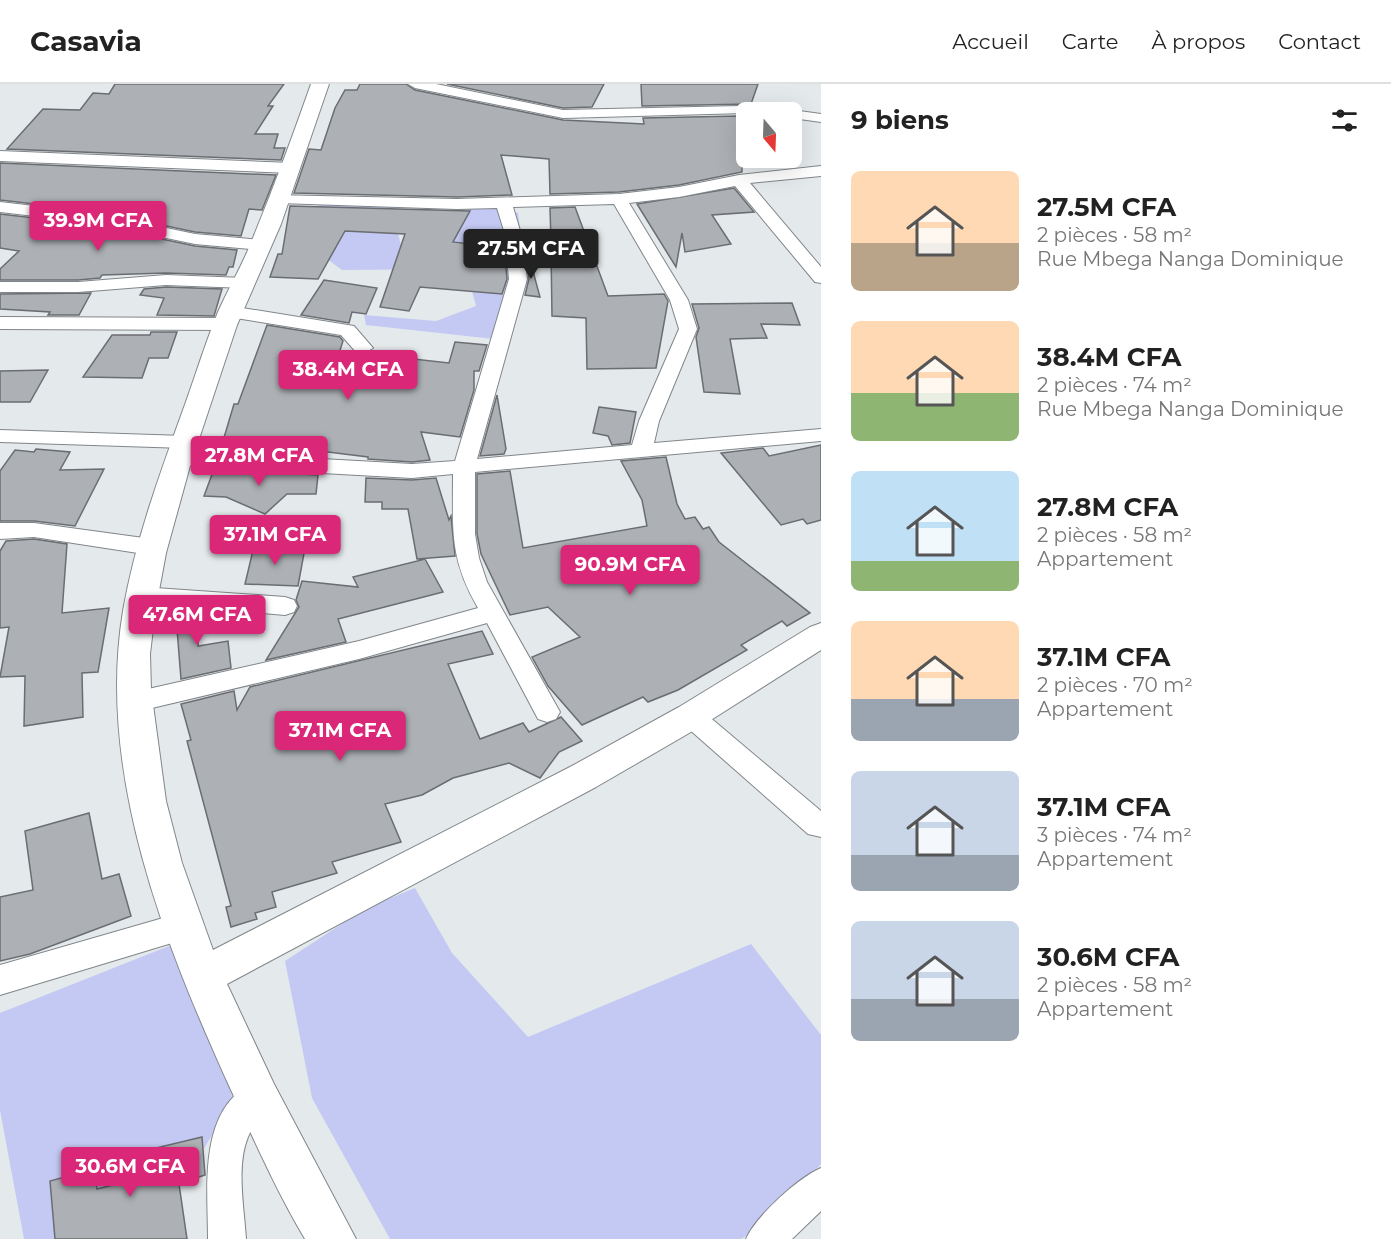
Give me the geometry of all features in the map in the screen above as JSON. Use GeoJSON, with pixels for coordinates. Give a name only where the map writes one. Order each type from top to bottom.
{"type":"FeatureCollection","features":[{"type":"Feature","properties":{"kind":"main road"},"geometry":{"type":"LineString","coordinates":[[320,84],[291,168],[234,306],[182,450],[151,547],[134,645],[135,702],[142,775],[158,848],[203,976],[257,1098],[332,1239]]}},
{"type":"Feature","properties":{"kind":"main road"},"geometry":{"type":"LineString","coordinates":[[203,976],[583,777],[691,716],[821,635]]}},
{"type":"Feature","properties":{"kind":"street"},"geometry":{"type":"LineString","coordinates":[[415,84],[563,114],[736,110]]}},
{"type":"Feature","properties":{"kind":"street"},"geometry":{"type":"LineString","coordinates":[[802,115],[821,118]]}},
{"type":"Feature","properties":{"kind":"street"},"geometry":{"type":"LineString","coordinates":[[0,156],[291,168]]}},
{"type":"Feature","properties":{"kind":"street"},"geometry":{"type":"LineString","coordinates":[[279,198],[504,203],[619,199],[679,192],[739,180],[821,171]]}},
{"type":"Feature","properties":{"kind":"street"},"geometry":{"type":"LineString","coordinates":[[739,180],[813,259],[821,278]]}},
{"type":"Feature","properties":{"kind":"street"},"geometry":{"type":"LineString","coordinates":[[619,199],[679,300],[688,329],[649,421],[641,452]]}},
{"type":"Feature","properties":{"kind":"street"},"geometry":{"type":"LineString","coordinates":[[504,203],[513,234],[518,279],[464,465],[467,558],[475,582],[547,712]]}},
{"type":"Feature","properties":{"kind":"street"},"geometry":{"type":"LineString","coordinates":[[0,207],[95,218],[195,240],[261,245]]}},
{"type":"Feature","properties":{"kind":"street"},"geometry":{"type":"LineString","coordinates":[[0,287],[78,287],[174,280],[234,306],[347,330],[363,348]]}},
{"type":"Feature","properties":{"kind":"street"},"geometry":{"type":"LineString","coordinates":[[0,323],[234,306]]}},
{"type":"Feature","properties":{"kind":"street"},"geometry":{"type":"LineString","coordinates":[[0,436],[412,471],[821,435]]}},
{"type":"Feature","properties":{"kind":"street"},"geometry":{"type":"LineString","coordinates":[[0,531],[34,531],[151,547]]}},
{"type":"Feature","properties":{"kind":"street"},"geometry":{"type":"LineString","coordinates":[[141,595],[285,606]]}},
{"type":"Feature","properties":{"kind":"street"},"geometry":{"type":"LineString","coordinates":[[135,702],[359,650],[493,613]]}},
{"type":"Feature","properties":{"kind":"street"},"geometry":{"type":"LineString","coordinates":[[691,716],[818,826]]}},
{"type":"Feature","properties":{"kind":"street"},"geometry":{"type":"LineString","coordinates":[[0,981],[184,926]]}},
{"type":"Feature","properties":{"kind":"street"},"geometry":{"type":"LineString","coordinates":[[227,1239],[225,1154],[235,1124],[257,1098]]}},
{"type":"Feature","properties":{"kind":"street"},"geometry":{"type":"LineString","coordinates":[[765,1239],[821,1186]]}},
{"type":"Feature","properties":{"kind":"shaded area"},"geometry":{"type":"Polygon","coordinates":[[[340,200],[391,202],[401,246],[435,234],[473,205],[494,206],[518,213],[523,248],[535,283],[504,292],[494,339],[366,325],[364,315],[436,321],[476,306],[466,269],[342,270],[315,250],[304,209],[340,200]]]}},
{"type":"Feature","properties":{"kind":"shaded area"},"geometry":{"type":"Polygon","coordinates":[[[415,888],[452,953],[528,1037],[751,944],[821,1035],[821,1164],[770,1223],[741,1239],[390,1239],[312,1098],[285,961],[366,908],[415,888]]]}},
{"type":"Feature","properties":{"kind":"shaded area"},"geometry":{"type":"Polygon","coordinates":[[[174,944],[203,995],[233,1100],[187,1177],[54,1239],[24,1239],[0,1110],[0,1013],[174,944]]]}},
{"type":"Feature","properties":{"kind":"building"},"geometry":{"type":"Polygon","coordinates":[[[115,84],[284,84],[268,106],[273,106],[255,134],[278,134],[274,148],[285,148],[281,160],[7,149],[43,109],[80,110],[93,93],[109,94],[115,84]]]}},
{"type":"Feature","properties":{"kind":"building"},"geometry":{"type":"Polygon","coordinates":[[[360,84],[406,84],[415,90],[563,120],[644,124],[643,118],[736,116],[736,168],[742,168],[742,172],[679,185],[619,192],[550,194],[549,159],[501,155],[512,195],[457,197],[294,193],[309,149],[321,150],[335,108],[345,90],[357,90],[360,84]]]}},
{"type":"Feature","properties":{"kind":"building"},"geometry":{"type":"Polygon","coordinates":[[[447,84],[604,84],[592,107],[563,108],[447,84]]]}},
{"type":"Feature","properties":{"kind":"building"},"geometry":{"type":"Polygon","coordinates":[[[641,84],[758,84],[752,102],[642,106],[641,84]]]}},
{"type":"Feature","properties":{"kind":"building"},"geometry":{"type":"Polygon","coordinates":[[[0,163],[276,175],[262,210],[249,209],[241,236],[195,232],[95,211],[0,200],[0,163]]]}},
{"type":"Feature","properties":{"kind":"building"},"geometry":{"type":"Polygon","coordinates":[[[734,188],[754,212],[712,215],[731,244],[685,252],[682,233],[676,267],[637,204],[734,188]]]}},
{"type":"Feature","properties":{"kind":"building"},"geometry":{"type":"Polygon","coordinates":[[[290,206],[470,211],[453,242],[504,248],[507,279],[502,294],[420,287],[409,311],[380,307],[405,234],[345,231],[318,279],[270,277],[278,254],[282,254],[290,206]]]}},
{"type":"Feature","properties":{"kind":"building"},"geometry":{"type":"Polygon","coordinates":[[[575,207],[608,296],[664,294],[668,301],[656,368],[587,369],[586,318],[552,316],[551,251],[554,252],[551,242],[550,208],[575,207]]]}},
{"type":"Feature","properties":{"kind":"building"},"geometry":{"type":"Polygon","coordinates":[[[0,214],[95,225],[195,246],[237,250],[233,267],[229,267],[226,275],[166,273],[102,275],[100,278],[78,280],[0,280],[0,269],[19,251],[0,248],[0,214]]]}},
{"type":"Feature","properties":{"kind":"building"},"geometry":{"type":"Polygon","coordinates":[[[525,249],[527,249],[540,297],[525,295],[529,279],[525,249]]]}},
{"type":"Feature","properties":{"kind":"building"},"geometry":{"type":"Polygon","coordinates":[[[324,280],[377,288],[366,314],[352,312],[349,323],[301,315],[324,280]]]}},
{"type":"Feature","properties":{"kind":"building"},"geometry":{"type":"Polygon","coordinates":[[[166,287],[222,289],[214,316],[157,315],[164,298],[140,295],[144,289],[166,287]]]}},
{"type":"Feature","properties":{"kind":"building"},"geometry":{"type":"Polygon","coordinates":[[[91,293],[79,315],[48,315],[50,312],[0,309],[0,294],[91,293]]]}},
{"type":"Feature","properties":{"kind":"building"},"geometry":{"type":"Polygon","coordinates":[[[792,303],[800,325],[761,324],[767,338],[730,339],[740,394],[704,392],[696,337],[699,328],[692,304],[792,303]]]}},
{"type":"Feature","properties":{"kind":"building"},"geometry":{"type":"Polygon","coordinates":[[[267,325],[340,337],[343,341],[332,375],[379,378],[387,356],[449,363],[455,342],[487,345],[479,371],[474,371],[474,390],[460,437],[421,432],[430,460],[412,462],[368,459],[368,457],[320,451],[319,457],[220,451],[234,404],[238,404],[267,325]]]}},
{"type":"Feature","properties":{"kind":"building"},"geometry":{"type":"Polygon","coordinates":[[[151,332],[177,332],[168,358],[149,358],[142,378],[83,377],[112,335],[150,335],[151,332]]]}},
{"type":"Feature","properties":{"kind":"building"},"geometry":{"type":"Polygon","coordinates":[[[48,370],[30,402],[0,402],[0,371],[48,370]]]}},
{"type":"Feature","properties":{"kind":"building"},"geometry":{"type":"Polygon","coordinates":[[[497,395],[506,449],[504,454],[480,456],[497,395]]]}},
{"type":"Feature","properties":{"kind":"building"},"geometry":{"type":"Polygon","coordinates":[[[599,407],[636,412],[630,443],[612,445],[608,436],[593,433],[599,407]]]}},
{"type":"Feature","properties":{"kind":"building"},"geometry":{"type":"Polygon","coordinates":[[[821,445],[821,520],[807,524],[803,519],[781,525],[721,453],[763,448],[769,456],[821,445]]]}},
{"type":"Feature","properties":{"kind":"building"},"geometry":{"type":"Polygon","coordinates":[[[36,449],[70,452],[60,470],[104,469],[75,526],[34,521],[0,521],[0,471],[15,450],[34,452],[36,449]]]}},
{"type":"Feature","properties":{"kind":"building"},"geometry":{"type":"Polygon","coordinates":[[[666,457],[677,504],[685,519],[695,517],[703,529],[709,527],[719,542],[810,613],[787,626],[782,621],[741,645],[747,650],[678,690],[648,702],[643,697],[582,725],[548,686],[532,657],[580,637],[548,607],[510,615],[481,554],[477,534],[477,474],[510,471],[523,548],[647,526],[642,500],[621,461],[666,457]]]}},
{"type":"Feature","properties":{"kind":"building"},"geometry":{"type":"Polygon","coordinates":[[[214,469],[318,475],[316,494],[287,494],[265,514],[226,497],[204,496],[214,469]]]}},
{"type":"Feature","properties":{"kind":"building"},"geometry":{"type":"Polygon","coordinates":[[[366,478],[412,480],[436,478],[449,520],[451,516],[455,556],[417,559],[408,509],[382,509],[382,502],[365,502],[366,478]]]}},
{"type":"Feature","properties":{"kind":"building"},"geometry":{"type":"Polygon","coordinates":[[[34,539],[67,544],[62,613],[109,608],[98,672],[82,673],[83,717],[24,726],[25,676],[0,677],[9,627],[0,628],[0,551],[6,541],[34,539]]]}},
{"type":"Feature","properties":{"kind":"building"},"geometry":{"type":"Polygon","coordinates":[[[254,546],[305,548],[298,586],[245,584],[254,546]]]}},
{"type":"Feature","properties":{"kind":"building"},"geometry":{"type":"Polygon","coordinates":[[[425,559],[443,592],[338,619],[346,642],[266,660],[299,607],[296,600],[302,581],[358,587],[353,577],[425,559]]]}},
{"type":"Feature","properties":{"kind":"building"},"geometry":{"type":"Polygon","coordinates":[[[171,607],[200,609],[198,646],[228,641],[231,668],[181,679],[177,629],[170,629],[171,607]]]}},
{"type":"Feature","properties":{"kind":"building"},"geometry":{"type":"Polygon","coordinates":[[[482,631],[493,654],[448,664],[480,739],[523,723],[529,732],[561,717],[582,741],[559,752],[540,778],[509,763],[453,778],[422,795],[385,804],[401,842],[332,862],[337,873],[272,892],[276,907],[255,913],[257,919],[231,927],[226,907],[231,906],[187,741],[191,740],[181,704],[234,691],[237,710],[250,687],[482,631]]]}},
{"type":"Feature","properties":{"kind":"building"},"geometry":{"type":"Polygon","coordinates":[[[89,813],[102,879],[119,874],[131,916],[30,954],[0,961],[0,897],[33,890],[25,831],[89,813]]]}},
{"type":"Feature","properties":{"kind":"building"},"geometry":{"type":"Polygon","coordinates":[[[202,1137],[205,1175],[179,1184],[187,1239],[55,1239],[50,1181],[94,1169],[97,1189],[137,1179],[135,1153],[202,1137]]]}}]}
